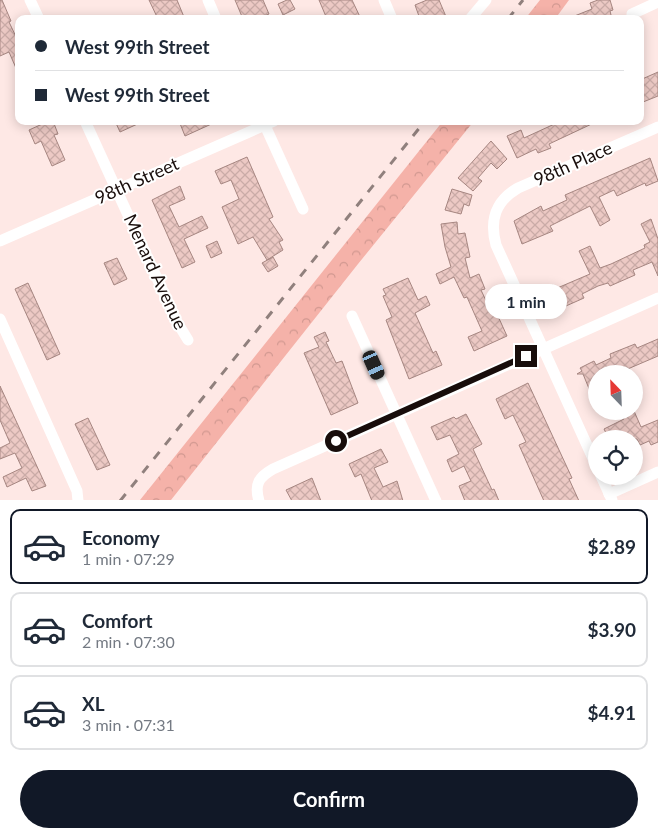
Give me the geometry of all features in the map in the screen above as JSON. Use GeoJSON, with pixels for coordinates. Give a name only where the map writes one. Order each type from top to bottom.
{"type":"FeatureCollection","features":[{"type":"Feature","properties":{"kind":"street"},"geometry":{"type":"LineString","coordinates":[[30,0],[36,15]]}},
{"type":"Feature","properties":{"kind":"street"},"geometry":{"type":"LineString","coordinates":[[208,0],[214,15]]}},
{"type":"Feature","properties":{"kind":"street"},"geometry":{"type":"LineString","coordinates":[[384,0],[390,15]]}},
{"type":"Feature","properties":{"kind":"street"},"geometry":{"type":"LineString","coordinates":[[473,15],[486,0]]}},
{"type":"Feature","properties":{"kind":"street"},"geometry":{"type":"LineString","coordinates":[[632,15],[658,2]]}},
{"type":"Feature","properties":{"kind":"street","name":"Menard Avenue"},"geometry":{"type":"LineString","coordinates":[[87,125],[177,322],[188,340]]}},
{"type":"Feature","properties":{"kind":"street","name":"98th Street"},"geometry":{"type":"LineString","coordinates":[[0,241],[263,125]]}},
{"type":"Feature","properties":{"kind":"street"},"geometry":{"type":"LineString","coordinates":[[268,125],[303,209]]}},
{"type":"Feature","properties":{"kind":"street","name":"98th Place"},"geometry":{"type":"LineString","coordinates":[[543,348],[496,245],[493,224],[495,210],[500,201],[518,188],[658,127]]}},
{"type":"Feature","properties":{"kind":"street"},"geometry":{"type":"LineString","coordinates":[[260,500],[257,483],[259,478],[273,469],[658,298]]}},
{"type":"Feature","properties":{"kind":"street"},"geometry":{"type":"LineString","coordinates":[[352,316],[436,500]]}},
{"type":"Feature","properties":{"kind":"street"},"geometry":{"type":"LineString","coordinates":[[0,319],[77,491],[78,500]]}},
{"type":"Feature","properties":{"kind":"street"},"geometry":{"type":"LineString","coordinates":[[543,348],[588,447]]}},
{"type":"Feature","properties":{"kind":"street"},"geometry":{"type":"LineString","coordinates":[[605,485],[611,497],[658,472]]}},
{"type":"Feature","properties":{"kind":"green space"},"geometry":{"type":"Polygon","coordinates":[[[540,0],[569,0],[558,15],[528,15],[540,0]]]}},
{"type":"Feature","properties":{"kind":"green space"},"geometry":{"type":"Polygon","coordinates":[[[440,125],[471,125],[171,500],[140,500],[440,125]]]}},
{"type":"Feature","properties":{"kind":"building"},"geometry":{"type":"Polygon","coordinates":[[[0,0],[2,0],[15,35],[15,66],[9,52],[0,56],[0,0]]]}},
{"type":"Feature","properties":{"kind":"building"},"geometry":{"type":"Polygon","coordinates":[[[149,0],[177,0],[183,15],[156,15],[149,0]]]}},
{"type":"Feature","properties":{"kind":"building"},"geometry":{"type":"Polygon","coordinates":[[[235,0],[263,0],[269,14],[267,15],[241,15],[235,0]]]}},
{"type":"Feature","properties":{"kind":"building"},"geometry":{"type":"Polygon","coordinates":[[[290,0],[295,9],[283,15],[278,4],[290,0]]]}},
{"type":"Feature","properties":{"kind":"building"},"geometry":{"type":"Polygon","coordinates":[[[319,0],[352,0],[359,15],[325,15],[319,0]]]}},
{"type":"Feature","properties":{"kind":"building"},"geometry":{"type":"Polygon","coordinates":[[[427,0],[439,0],[445,15],[419,15],[415,5],[427,0]]]}},
{"type":"Feature","properties":{"kind":"building"},"geometry":{"type":"Polygon","coordinates":[[[598,0],[610,0],[613,10],[610,11],[611,15],[577,15],[592,9],[590,3],[598,0]]]}},
{"type":"Feature","properties":{"kind":"building"},"geometry":{"type":"Polygon","coordinates":[[[658,72],[658,96],[644,102],[644,78],[658,72]]]}},
{"type":"Feature","properties":{"kind":"building"},"geometry":{"type":"Polygon","coordinates":[[[40,125],[55,125],[58,134],[54,135],[65,160],[52,166],[41,141],[35,144],[29,130],[40,125]]]}},
{"type":"Feature","properties":{"kind":"building"},"geometry":{"type":"Polygon","coordinates":[[[117,125],[135,125],[120,132],[117,125]]]}},
{"type":"Feature","properties":{"kind":"building"},"geometry":{"type":"Polygon","coordinates":[[[181,125],[209,125],[185,136],[181,125]]]}},
{"type":"Feature","properties":{"kind":"building"},"geometry":{"type":"Polygon","coordinates":[[[552,125],[589,125],[549,144],[551,148],[538,153],[536,149],[517,158],[507,136],[521,130],[524,138],[552,125]]]}},
{"type":"Feature","properties":{"kind":"building"},"geometry":{"type":"Polygon","coordinates":[[[491,141],[507,159],[497,169],[491,163],[478,178],[482,181],[473,191],[458,178],[491,141]]]}},
{"type":"Feature","properties":{"kind":"building"},"geometry":{"type":"Polygon","coordinates":[[[247,157],[273,217],[269,219],[283,240],[279,242],[283,250],[267,260],[253,237],[238,244],[222,207],[239,199],[231,180],[221,184],[215,171],[247,157]]]}},
{"type":"Feature","properties":{"kind":"building"},"geometry":{"type":"Polygon","coordinates":[[[650,158],[658,181],[646,186],[645,183],[617,196],[614,190],[599,197],[610,220],[600,226],[590,206],[550,226],[553,231],[522,244],[514,221],[541,206],[543,211],[567,200],[565,195],[650,158]]]}},
{"type":"Feature","properties":{"kind":"building"},"geometry":{"type":"Polygon","coordinates":[[[180,186],[185,199],[169,206],[179,227],[202,216],[208,228],[184,239],[195,262],[182,268],[152,200],[180,186]]]}},
{"type":"Feature","properties":{"kind":"building"},"geometry":{"type":"Polygon","coordinates":[[[452,189],[472,195],[469,206],[464,204],[461,214],[445,210],[452,189]]]}},
{"type":"Feature","properties":{"kind":"building"},"geometry":{"type":"Polygon","coordinates":[[[651,219],[658,239],[658,276],[652,262],[633,270],[635,275],[610,286],[608,283],[598,286],[582,294],[584,298],[550,313],[540,291],[553,285],[555,289],[590,274],[579,251],[590,246],[600,268],[611,264],[645,248],[644,245],[650,242],[641,224],[651,219]]]}},
{"type":"Feature","properties":{"kind":"building"},"geometry":{"type":"Polygon","coordinates":[[[457,222],[458,234],[465,233],[470,257],[465,258],[470,278],[479,274],[485,289],[481,290],[488,305],[492,303],[507,336],[474,351],[468,337],[482,331],[467,297],[464,298],[454,277],[440,284],[436,274],[451,267],[441,224],[457,222]]]}},
{"type":"Feature","properties":{"kind":"building"},"geometry":{"type":"Polygon","coordinates":[[[217,241],[222,253],[211,258],[206,246],[217,241]]]}},
{"type":"Feature","properties":{"kind":"building"},"geometry":{"type":"Polygon","coordinates":[[[273,257],[278,266],[268,272],[262,263],[273,257]]]}},
{"type":"Feature","properties":{"kind":"building"},"geometry":{"type":"Polygon","coordinates":[[[117,258],[127,279],[114,285],[104,263],[117,258]]]}},
{"type":"Feature","properties":{"kind":"building"},"geometry":{"type":"Polygon","coordinates":[[[408,278],[418,300],[426,296],[430,305],[415,313],[433,353],[436,351],[442,365],[409,379],[386,320],[392,317],[383,296],[386,295],[383,289],[408,278]]]}},
{"type":"Feature","properties":{"kind":"building"},"geometry":{"type":"Polygon","coordinates":[[[28,283],[60,354],[47,360],[15,289],[28,283]]]}},
{"type":"Feature","properties":{"kind":"building"},"geometry":{"type":"Polygon","coordinates":[[[325,332],[329,341],[326,342],[336,363],[342,361],[358,403],[331,415],[304,353],[319,347],[314,337],[325,332]]]}},
{"type":"Feature","properties":{"kind":"building"},"geometry":{"type":"Polygon","coordinates":[[[658,339],[658,356],[637,365],[596,365],[611,358],[610,354],[635,344],[637,348],[658,339]]]}},
{"type":"Feature","properties":{"kind":"building"},"geometry":{"type":"Polygon","coordinates":[[[594,361],[596,365],[588,365],[588,386],[583,374],[577,374],[582,371],[580,368],[594,361]]]}},
{"type":"Feature","properties":{"kind":"building"},"geometry":{"type":"Polygon","coordinates":[[[528,383],[572,478],[569,479],[579,500],[544,500],[519,445],[526,442],[513,415],[505,419],[496,399],[528,383]]]}},
{"type":"Feature","properties":{"kind":"building"},"geometry":{"type":"Polygon","coordinates":[[[0,386],[46,486],[32,491],[26,478],[7,487],[3,477],[22,468],[15,453],[0,459],[0,448],[10,443],[0,420],[0,386]]]}},
{"type":"Feature","properties":{"kind":"building"},"geometry":{"type":"Polygon","coordinates":[[[466,414],[482,444],[473,449],[499,500],[465,500],[459,486],[471,481],[464,466],[452,472],[447,460],[459,454],[450,435],[437,440],[431,427],[454,417],[456,419],[466,414]]]}},
{"type":"Feature","properties":{"kind":"building"},"geometry":{"type":"Polygon","coordinates":[[[88,418],[110,465],[97,470],[75,424],[88,418]]]}},
{"type":"Feature","properties":{"kind":"building"},"geometry":{"type":"Polygon","coordinates":[[[622,420],[638,420],[641,427],[658,420],[658,442],[651,445],[649,441],[643,444],[643,430],[604,429],[622,420]]]}},
{"type":"Feature","properties":{"kind":"building"},"geometry":{"type":"Polygon","coordinates":[[[381,449],[388,462],[374,468],[383,487],[397,481],[403,500],[372,500],[361,474],[355,477],[349,464],[381,449]]]}},
{"type":"Feature","properties":{"kind":"building"},"geometry":{"type":"Polygon","coordinates":[[[312,478],[321,500],[291,500],[286,490],[312,478]]]}},
{"type":"Feature","properties":{"kind":"railway"},"geometry":{"type":"LineString","coordinates":[[511,15],[523,0]]}},
{"type":"Feature","properties":{"kind":"railway"},"geometry":{"type":"LineString","coordinates":[[121,500],[422,125]]}},
{"type":"Feature","properties":{"kind":"route"},"geometry":{"type":"LineString","coordinates":[[336,441],[526,356]]}}]}
